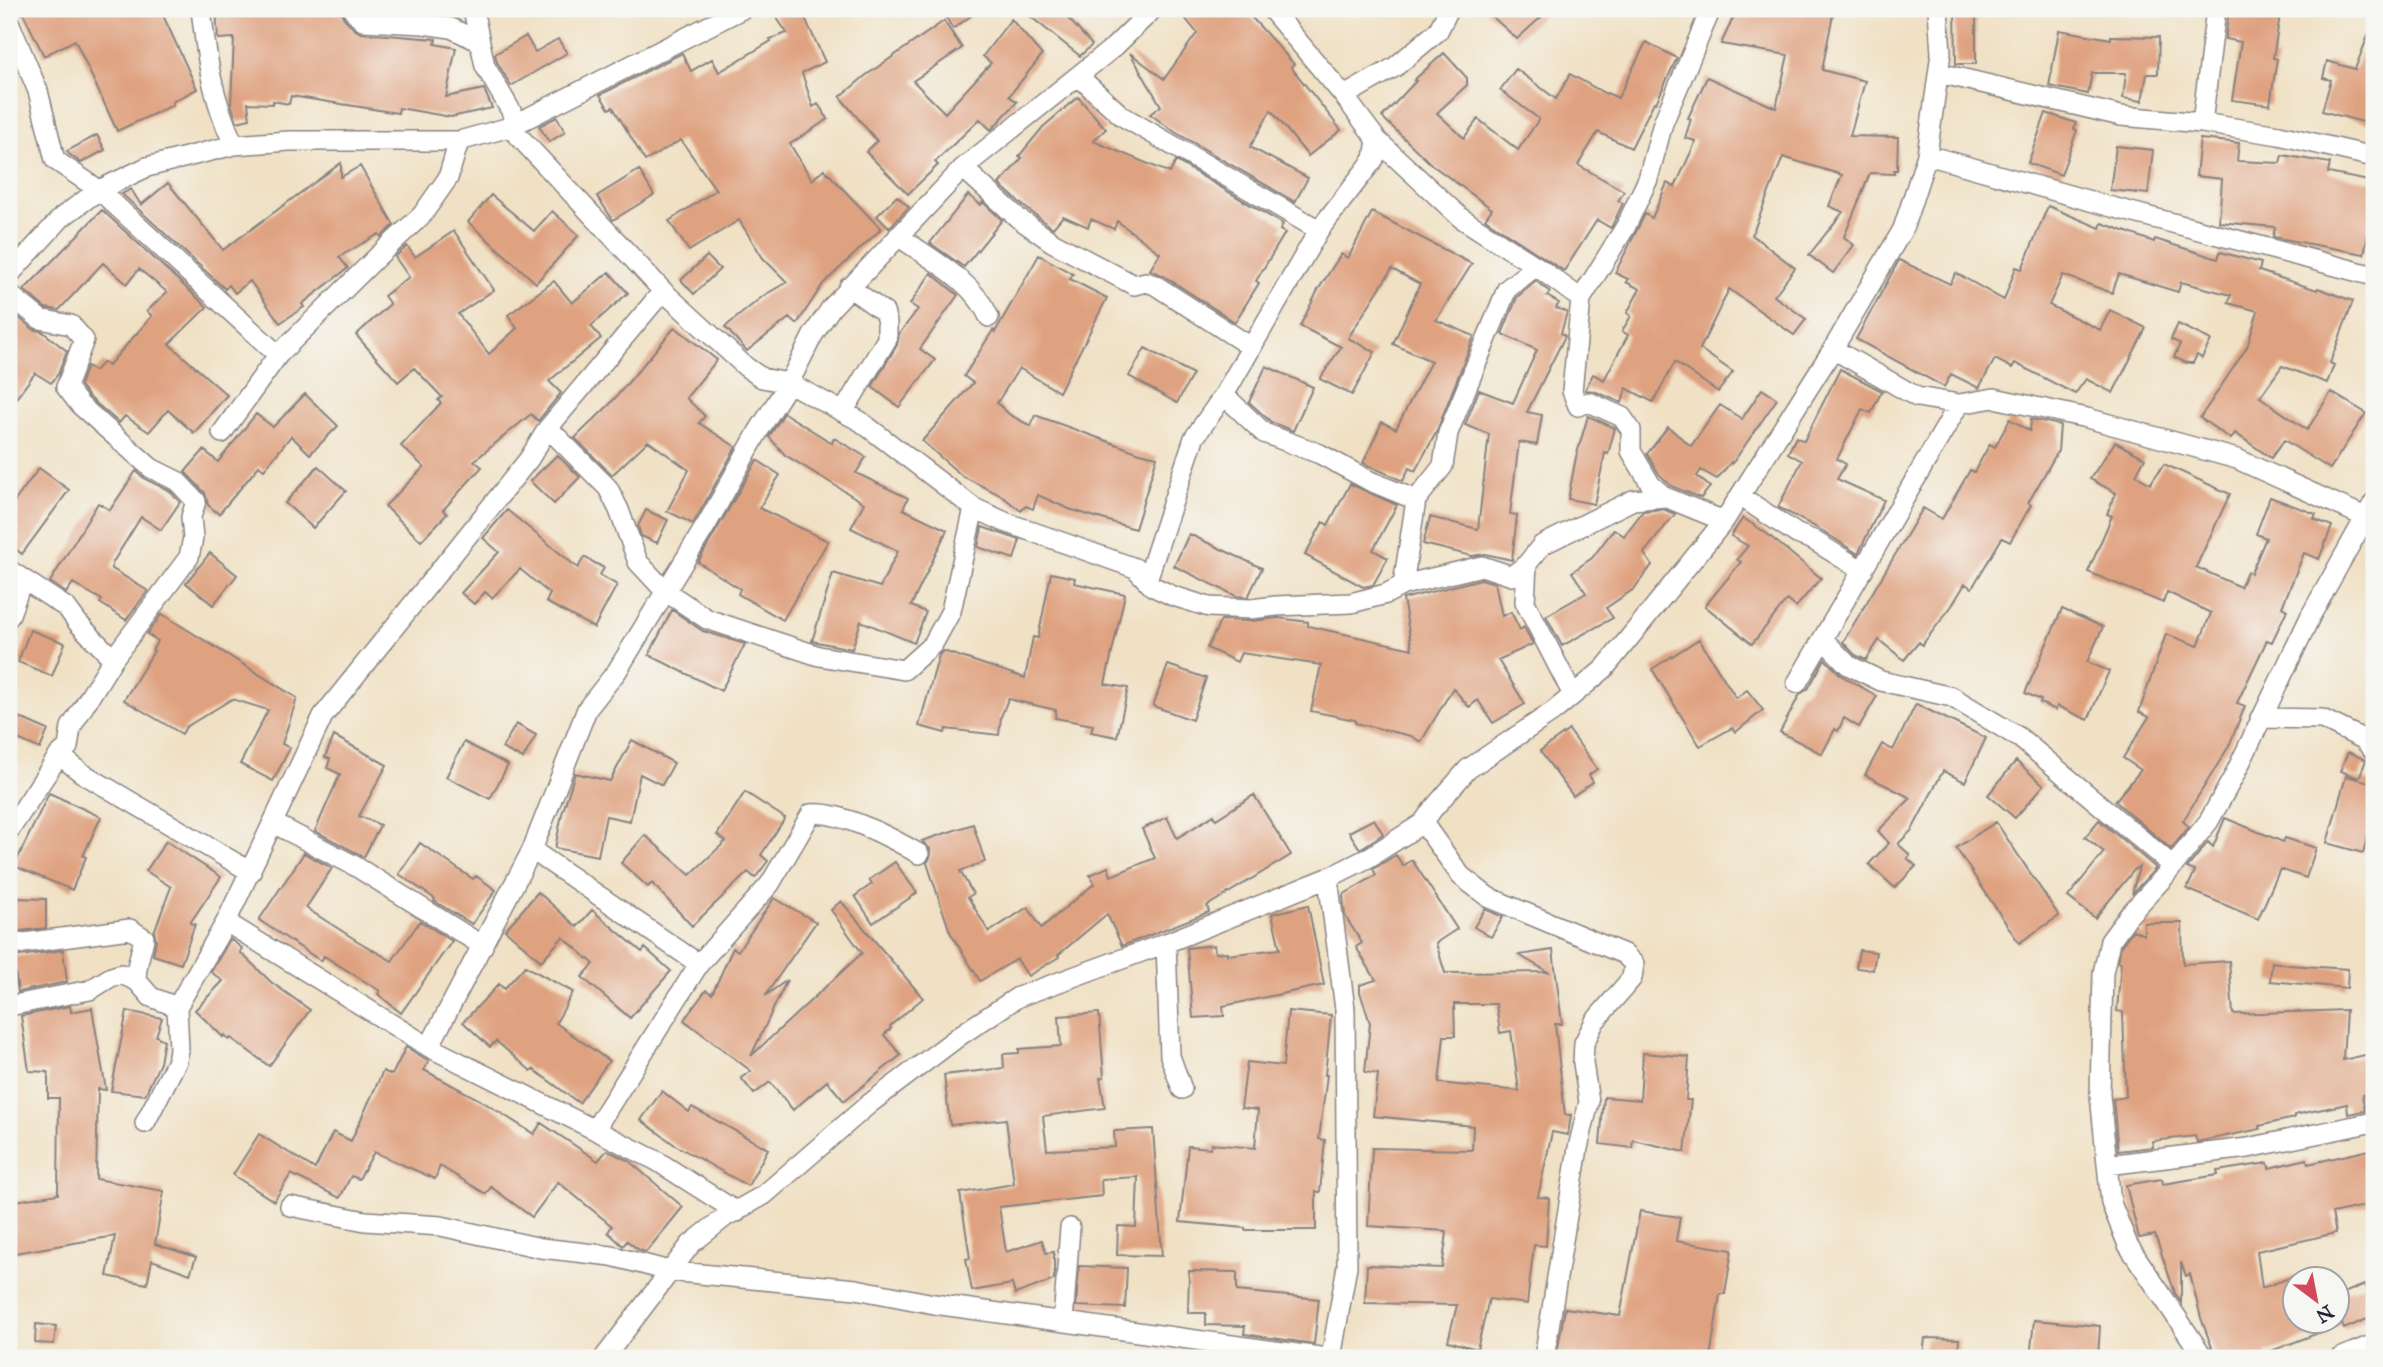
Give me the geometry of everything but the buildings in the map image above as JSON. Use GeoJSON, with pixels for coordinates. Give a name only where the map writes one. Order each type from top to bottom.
{"type":"FeatureCollection","features":[{"type":"Feature","properties":{"kind":"street"},"geometry":{"type":"LineString","coordinates":[[201,9],[209,74],[223,121],[234,145]]}},
{"type":"Feature","properties":{"kind":"street"},"geometry":{"type":"LineString","coordinates":[[352,9],[363,22],[424,24],[450,28],[480,42]]}},
{"type":"Feature","properties":{"kind":"street"},"geometry":{"type":"LineString","coordinates":[[473,9],[485,66],[514,125],[663,291],[746,367],[762,377],[789,383],[860,421],[974,508],[1005,522],[1135,568],[1152,586],[1172,596],[1209,607],[1251,609],[1350,603],[1385,594],[1403,584],[1482,566],[1512,576],[1527,564],[1542,545],[1633,500],[1665,497]]}},
{"type":"Feature","properties":{"kind":"street"},"geometry":{"type":"LineString","coordinates":[[9,275],[62,218],[99,190],[148,167],[234,145],[289,141],[459,141],[514,125],[742,9]]}},
{"type":"Feature","properties":{"kind":"street"},"geometry":{"type":"LineString","coordinates":[[429,1047],[532,850],[587,709],[617,671],[708,522],[758,432],[789,383],[813,335],[831,308],[963,168],[1114,47],[1153,9]]}},
{"type":"Feature","properties":{"kind":"street"},"geometry":{"type":"LineString","coordinates":[[1271,9],[1377,140],[1461,218],[1536,266],[1581,299]]}},
{"type":"Feature","properties":{"kind":"street"},"geometry":{"type":"LineString","coordinates":[[1344,96],[1395,67],[1438,31],[1449,9]]}},
{"type":"Feature","properties":{"kind":"street"},"geometry":{"type":"LineString","coordinates":[[1711,9],[1663,122],[1648,179],[1626,226],[1581,299],[1572,391],[1578,406],[1589,402],[1622,417],[1632,430],[1631,451],[1651,485],[1665,497],[1724,520]]}},
{"type":"Feature","properties":{"kind":"street"},"geometry":{"type":"LineString","coordinates":[[604,1358],[691,1244],[715,1224],[764,1195],[890,1089],[962,1034],[1018,997],[1166,943],[1328,878],[1368,858],[1423,823],[1468,769],[1573,695],[1604,669],[1724,520],[1833,349],[1903,229],[1927,155],[1941,53],[1938,9]]}},
{"type":"Feature","properties":{"kind":"street"},"geometry":{"type":"LineString","coordinates":[[2202,123],[2216,9]]}},
{"type":"Feature","properties":{"kind":"street"},"geometry":{"type":"LineString","coordinates":[[9,22],[38,91],[55,160],[99,190],[278,355]]}},
{"type":"Feature","properties":{"kind":"street"},"geometry":{"type":"LineString","coordinates":[[1939,73],[2121,116],[2202,123],[2279,135],[2374,157]]}},
{"type":"Feature","properties":{"kind":"street"},"geometry":{"type":"LineString","coordinates":[[1078,76],[1122,116],[1318,230]]}},
{"type":"Feature","properties":{"kind":"street"},"geometry":{"type":"LineString","coordinates":[[1147,580],[1194,438],[1224,395],[1318,230],[1374,159],[1377,140]]}},
{"type":"Feature","properties":{"kind":"street"},"geometry":{"type":"LineString","coordinates":[[222,433],[278,355],[422,215],[448,178],[459,141]]}},
{"type":"Feature","properties":{"kind":"street"},"geometry":{"type":"LineString","coordinates":[[1927,155],[2374,276]]}},
{"type":"Feature","properties":{"kind":"street"},"geometry":{"type":"LineString","coordinates":[[963,168],[1018,218],[1052,242],[1134,285],[1140,286],[1146,282],[1155,285],[1251,347]]}},
{"type":"Feature","properties":{"kind":"street"},"geometry":{"type":"LineString","coordinates":[[898,236],[970,288],[984,304],[989,317]]}},
{"type":"Feature","properties":{"kind":"street"},"geometry":{"type":"LineString","coordinates":[[1403,584],[1416,500],[1443,466],[1448,433],[1507,289],[1536,266]]}},
{"type":"Feature","properties":{"kind":"street"},"geometry":{"type":"LineString","coordinates":[[843,412],[887,339],[884,312],[849,286]]}},
{"type":"Feature","properties":{"kind":"street"},"geometry":{"type":"LineString","coordinates":[[145,1123],[177,1061],[177,1007],[226,922],[323,716],[529,459],[548,428],[663,291]]}},
{"type":"Feature","properties":{"kind":"street"},"geometry":{"type":"LineString","coordinates":[[9,295],[40,319],[71,325],[84,340],[66,387],[80,405],[151,468],[177,481],[196,501],[191,517],[193,538],[189,557],[113,659],[71,727],[68,747],[59,755],[9,831]]}},
{"type":"Feature","properties":{"kind":"street"},"geometry":{"type":"LineString","coordinates":[[1833,349],[1917,397],[1959,404],[1994,398],[2087,418],[2224,456],[2371,513],[2311,615],[2234,776],[2208,821],[2174,866],[2129,915],[2110,942],[2104,974],[2100,1095],[2111,1203],[2128,1245],[2204,1358]]}},
{"type":"Feature","properties":{"kind":"street"},"geometry":{"type":"LineString","coordinates":[[1224,395],[1264,433],[1320,454],[1370,481],[1416,500]]}},
{"type":"Feature","properties":{"kind":"street"},"geometry":{"type":"LineString","coordinates":[[1797,683],[1959,404]]}},
{"type":"Feature","properties":{"kind":"street"},"geometry":{"type":"LineString","coordinates":[[548,428],[608,488],[638,562],[665,591],[707,619],[818,656],[904,670],[933,643],[951,611],[974,508]]}},
{"type":"Feature","properties":{"kind":"street"},"geometry":{"type":"LineString","coordinates":[[1740,496],[1797,534],[1813,540],[1863,570]]}},
{"type":"Feature","properties":{"kind":"street"},"geometry":{"type":"LineString","coordinates":[[1527,564],[1525,602],[1573,695]]}},
{"type":"Feature","properties":{"kind":"street"},"geometry":{"type":"LineString","coordinates":[[9,617],[16,575],[67,608],[113,659]]}},
{"type":"Feature","properties":{"kind":"street"},"geometry":{"type":"LineString","coordinates":[[1823,639],[1848,665],[1881,681],[1952,697],[2020,738],[2174,866]]}},
{"type":"Feature","properties":{"kind":"street"},"geometry":{"type":"LineString","coordinates":[[2260,719],[2322,719],[2362,738],[2374,751]]}},
{"type":"Feature","properties":{"kind":"street"},"geometry":{"type":"LineString","coordinates":[[59,755],[82,773],[251,872]]}},
{"type":"Feature","properties":{"kind":"street"},"geometry":{"type":"LineString","coordinates":[[594,1129],[699,964],[770,884],[811,814],[823,812],[889,836],[919,854]]}},
{"type":"Feature","properties":{"kind":"street"},"geometry":{"type":"LineString","coordinates":[[273,823],[355,866],[483,946]]}},
{"type":"Feature","properties":{"kind":"street"},"geometry":{"type":"LineString","coordinates":[[1423,823],[1461,876],[1488,897],[1624,954],[1634,964],[1632,978],[1595,1021],[1584,1043],[1583,1063],[1589,1102],[1578,1148],[1544,1358]]}},
{"type":"Feature","properties":{"kind":"street"},"geometry":{"type":"LineString","coordinates":[[532,850],[699,964]]}},
{"type":"Feature","properties":{"kind":"street"},"geometry":{"type":"LineString","coordinates":[[290,1206],[365,1221],[440,1226],[541,1248],[612,1255],[668,1271],[856,1289],[934,1304],[1329,1358],[1348,1266],[1345,1009],[1328,878]]}},
{"type":"Feature","properties":{"kind":"street"},"geometry":{"type":"LineString","coordinates":[[226,922],[429,1047],[657,1161],[737,1212]]}},
{"type":"Feature","properties":{"kind":"street"},"geometry":{"type":"LineString","coordinates":[[9,945],[130,929],[144,938],[135,973],[136,981]]}},
{"type":"Feature","properties":{"kind":"street"},"geometry":{"type":"LineString","coordinates":[[1166,943],[1170,1056],[1182,1089]]}},
{"type":"Feature","properties":{"kind":"street"},"geometry":{"type":"LineString","coordinates":[[9,1006],[90,990],[121,974],[136,981],[151,997],[177,1007]]}},
{"type":"Feature","properties":{"kind":"street"},"geometry":{"type":"LineString","coordinates":[[2107,1166],[2248,1148],[2374,1122]]}},
{"type":"Feature","properties":{"kind":"street"},"geometry":{"type":"LineString","coordinates":[[1063,1321],[1070,1228]]}},
{"type":"Feature","properties":{"kind":"street"},"geometry":{"type":"LineString","coordinates":[[691,1244],[705,1275]]}},
{"type":"Feature","properties":{"kind":"street"},"geometry":{"type":"LineString","coordinates":[[2340,1358],[2374,1344]]}}]}
